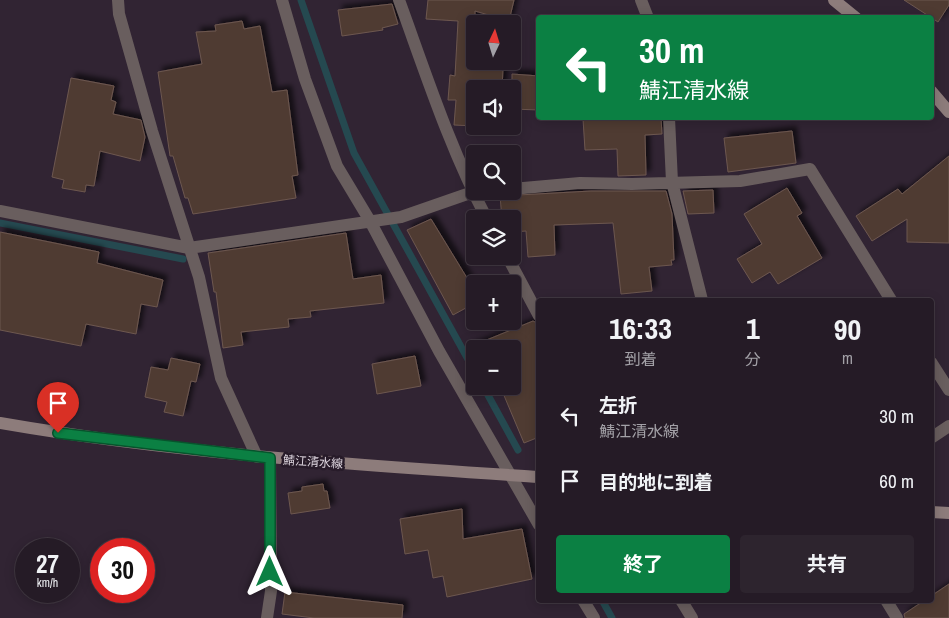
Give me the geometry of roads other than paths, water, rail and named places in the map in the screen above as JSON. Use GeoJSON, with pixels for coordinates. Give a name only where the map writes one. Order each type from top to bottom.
{"type":"FeatureCollection","features":[{"type":"Feature","properties":{"kind":"main road"},"geometry":{"type":"LineString","coordinates":[[834,0],[852,15]]}},
{"type":"Feature","properties":{"kind":"main road"},"geometry":{"type":"LineString","coordinates":[[934,94],[949,112]]}},
{"type":"Feature","properties":{"kind":"main road","name":"鯖江清水線"},"geometry":{"type":"LineString","coordinates":[[0,423],[58,433],[263,458],[536,477]]}},
{"type":"Feature","properties":{"kind":"main road"},"geometry":{"type":"LineString","coordinates":[[934,512],[949,513]]}},
{"type":"Feature","properties":{"kind":"street"},"geometry":{"type":"LineString","coordinates":[[118,0],[119,14],[150,122],[199,278],[220,378],[263,458],[271,591],[267,618]]}},
{"type":"Feature","properties":{"kind":"street"},"geometry":{"type":"LineString","coordinates":[[282,0],[305,79],[337,166],[375,220],[510,475],[536,519]]}},
{"type":"Feature","properties":{"kind":"street"},"geometry":{"type":"LineString","coordinates":[[399,0],[437,105],[466,167]]}},
{"type":"Feature","properties":{"kind":"street"},"geometry":{"type":"LineString","coordinates":[[641,0],[647,15]]}},
{"type":"Feature","properties":{"kind":"street"},"geometry":{"type":"LineString","coordinates":[[669,120],[672,182],[701,298]]}},
{"type":"Feature","properties":{"kind":"street"},"geometry":{"type":"LineString","coordinates":[[521,188],[580,183],[740,181],[810,169],[891,298]]}},
{"type":"Feature","properties":{"kind":"street"},"geometry":{"type":"LineString","coordinates":[[0,211],[189,248],[401,217],[466,196]]}},
{"type":"Feature","properties":{"kind":"street"},"geometry":{"type":"LineString","coordinates":[[512,265],[536,310]]}},
{"type":"Feature","properties":{"kind":"street"},"geometry":{"type":"LineString","coordinates":[[934,367],[949,390]]}},
{"type":"Feature","properties":{"kind":"street"},"geometry":{"type":"LineString","coordinates":[[934,436],[949,426]]}},
{"type":"Feature","properties":{"kind":"street"},"geometry":{"type":"LineString","coordinates":[[585,603],[594,618]]}},
{"type":"Feature","properties":{"kind":"street"},"geometry":{"type":"LineString","coordinates":[[683,603],[692,618]]}},
{"type":"Feature","properties":{"kind":"street"},"geometry":{"type":"LineString","coordinates":[[888,603],[897,618]]}},
{"type":"Feature","properties":{"kind":"waterway"},"geometry":{"type":"LineString","coordinates":[[301,0],[354,153],[466,356]]}},
{"type":"Feature","properties":{"kind":"waterway"},"geometry":{"type":"LineString","coordinates":[[0,223],[183,259]]}},
{"type":"Feature","properties":{"kind":"waterway"},"geometry":{"type":"LineString","coordinates":[[488,395],[518,450]]}},
{"type":"Feature","properties":{"kind":"waterway"},"geometry":{"type":"LineString","coordinates":[[604,603],[612,618]]}}]}
